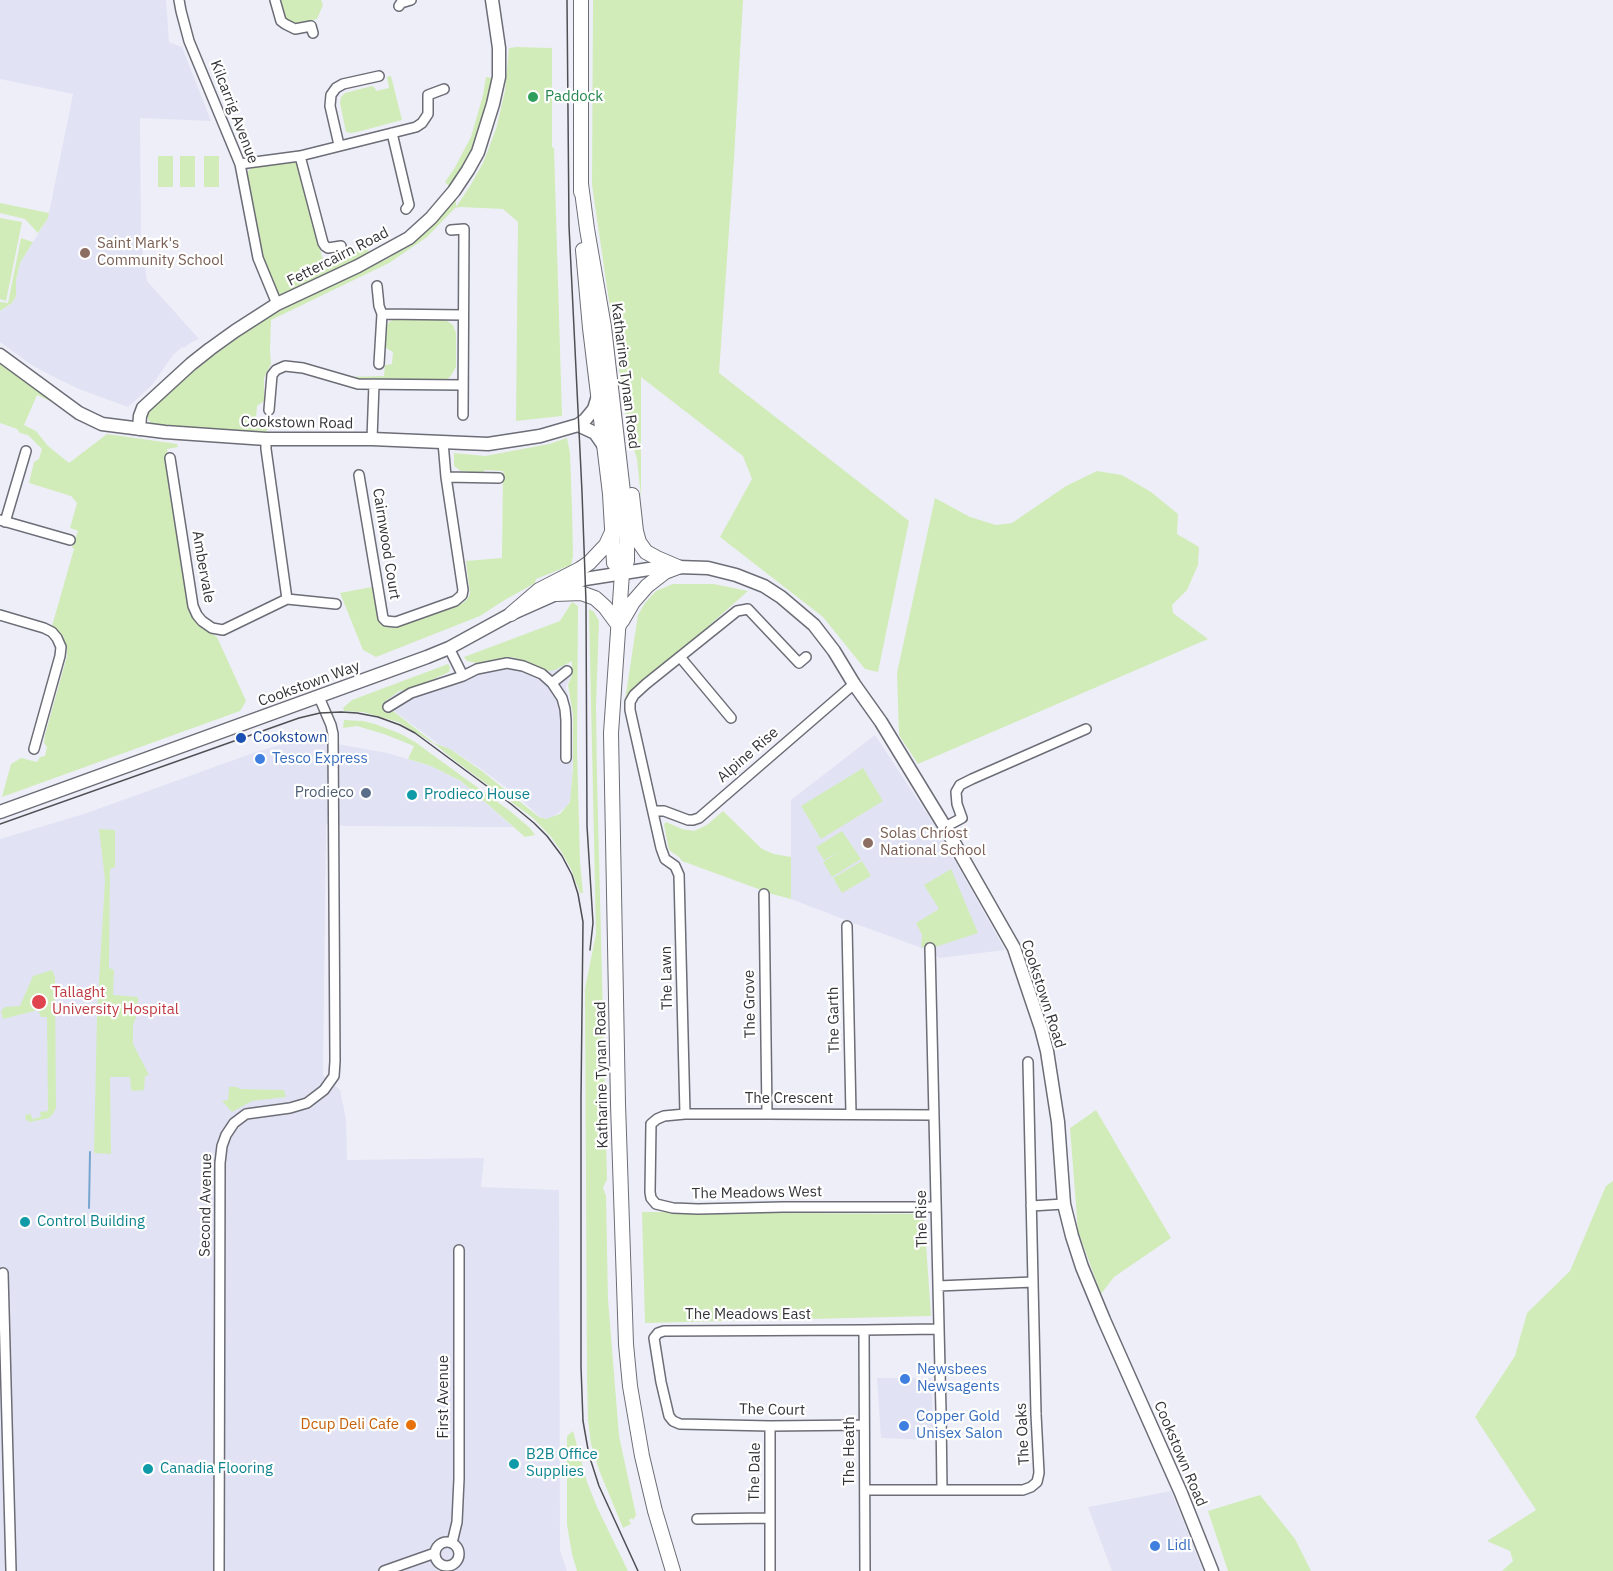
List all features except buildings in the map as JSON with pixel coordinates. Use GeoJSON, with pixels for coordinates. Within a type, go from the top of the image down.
{"type":"FeatureCollection","features":[{"type":"Feature","properties":{"kind":"main road","name":"Katharine Tynan Road"},"geometry":{"type":"LineString","coordinates":[[581,0],[581,230],[585,283],[598,396],[611,445],[627,542],[627,561],[622,573],[611,733],[618,1093],[626,1344],[642,1456],[673,1571]]}},
{"type":"Feature","properties":{"kind":"main road","name":"Katharine Tynan Road"},"geometry":{"type":"LineString","coordinates":[[581,184],[604,327],[611,445],[614,563],[622,573]]}},
{"type":"Feature","properties":{"kind":"main road"},"geometry":{"type":"LineString","coordinates":[[611,445],[629,469],[638,540],[646,552],[678,567]]}},
{"type":"Feature","properties":{"kind":"main road"},"geometry":{"type":"LineString","coordinates":[[511,614],[538,590],[589,563],[606,544],[613,530]]}},
{"type":"Feature","properties":{"kind":"main road"},"geometry":{"type":"LineString","coordinates":[[556,594],[581,593],[595,598],[619,626],[643,590],[665,572],[678,567]]}},
{"type":"Feature","properties":{"kind":"street","name":"Kilcarrig Avenue"},"geometry":{"type":"LineString","coordinates":[[179,0],[189,42],[240,164],[258,258],[277,304]]}},
{"type":"Feature","properties":{"kind":"street"},"geometry":{"type":"LineString","coordinates":[[275,0],[281,21],[295,29],[311,26],[314,33]]}},
{"type":"Feature","properties":{"kind":"street"},"geometry":{"type":"LineString","coordinates":[[399,6],[411,0]]}},
{"type":"Feature","properties":{"kind":"street","name":"Fettercairn Road"},"geometry":{"type":"LineString","coordinates":[[139,429],[143,408],[191,364],[235,331],[277,304],[358,266],[409,238],[431,218],[454,191],[478,152],[494,104],[499,77],[499,41],[492,0]]}},
{"type":"Feature","properties":{"kind":"street"},"geometry":{"type":"LineString","coordinates":[[339,145],[330,106],[331,95],[343,84],[379,76]]}},
{"type":"Feature","properties":{"kind":"street"},"geometry":{"type":"LineString","coordinates":[[240,164],[300,156],[416,127],[422,123],[429,109],[428,95],[444,89]]}},
{"type":"Feature","properties":{"kind":"street"},"geometry":{"type":"LineString","coordinates":[[392,133],[409,205],[406,209]]}},
{"type":"Feature","properties":{"kind":"street"},"geometry":{"type":"LineString","coordinates":[[300,156],[323,243],[328,248],[341,246]]}},
{"type":"Feature","properties":{"kind":"street"},"geometry":{"type":"LineString","coordinates":[[451,230],[464,229],[463,415]]}},
{"type":"Feature","properties":{"kind":"street"},"geometry":{"type":"LineString","coordinates":[[377,286],[382,314],[379,364]]}},
{"type":"Feature","properties":{"kind":"street"},"geometry":{"type":"LineString","coordinates":[[382,314],[463,315]]}},
{"type":"Feature","properties":{"kind":"street","name":"Cookstown Road"},"geometry":{"type":"LineString","coordinates":[[0,355],[79,413],[102,424],[139,429],[266,439],[372,439],[488,444],[540,436],[578,425]]}},
{"type":"Feature","properties":{"kind":"street"},"geometry":{"type":"LineString","coordinates":[[269,410],[272,375],[276,370],[285,366],[303,368],[358,384],[462,385]]}},
{"type":"Feature","properties":{"kind":"street"},"geometry":{"type":"LineString","coordinates":[[372,439],[374,384]]}},
{"type":"Feature","properties":{"kind":"street","name":"Katharine Tynan Road"},"geometry":{"type":"LineString","coordinates":[[578,425],[594,409],[598,396]]}},
{"type":"Feature","properties":{"kind":"street"},"geometry":{"type":"LineString","coordinates":[[578,425],[595,433],[611,445]]}},
{"type":"Feature","properties":{"kind":"street"},"geometry":{"type":"LineString","coordinates":[[266,439],[287,599],[336,604]]}},
{"type":"Feature","properties":{"kind":"street"},"geometry":{"type":"LineString","coordinates":[[443,442],[446,477],[499,478]]}},
{"type":"Feature","properties":{"kind":"street"},"geometry":{"type":"LineString","coordinates":[[26,451],[2,521],[70,540]]}},
{"type":"Feature","properties":{"kind":"street","name":"Ambervale"},"geometry":{"type":"LineString","coordinates":[[171,458],[193,606],[197,615],[208,626],[223,630],[287,599]]}},
{"type":"Feature","properties":{"kind":"street","name":"Cairnwood Court"},"geometry":{"type":"LineString","coordinates":[[359,475],[383,618],[396,622],[455,601],[462,595],[446,477]]}},
{"type":"Feature","properties":{"kind":"street","name":"Cookstown Road"},"geometry":{"type":"LineString","coordinates":[[622,573],[678,567],[708,568],[736,575],[764,586],[782,597],[814,625],[834,651],[881,722],[945,827],[1014,948],[1041,1028],[1053,1086],[1064,1204],[1072,1236],[1082,1267],[1212,1571]]}},
{"type":"Feature","properties":{"kind":"street","name":"Cookstown Way"},"geometry":{"type":"LineString","coordinates":[[0,812],[412,663],[449,648],[580,580],[622,573]]}},
{"type":"Feature","properties":{"kind":"street"},"geometry":{"type":"LineString","coordinates":[[653,811],[630,710],[630,702],[634,695],[737,611],[748,609],[799,663],[806,657]]}},
{"type":"Feature","properties":{"kind":"street"},"geometry":{"type":"LineString","coordinates":[[0,615],[52,632],[61,647],[34,748]]}},
{"type":"Feature","properties":{"kind":"street"},"geometry":{"type":"LineString","coordinates":[[449,648],[463,676]]}},
{"type":"Feature","properties":{"kind":"street"},"geometry":{"type":"LineString","coordinates":[[680,657],[730,718]]}},
{"type":"Feature","properties":{"kind":"street"},"geometry":{"type":"LineString","coordinates":[[388,707],[411,693],[477,669],[507,663],[524,666],[542,674],[552,683],[562,698],[566,720],[566,758]]}},
{"type":"Feature","properties":{"kind":"street"},"geometry":{"type":"LineString","coordinates":[[552,683],[567,671]]}},
{"type":"Feature","properties":{"kind":"street","name":"Alpine Rise"},"geometry":{"type":"LineString","coordinates":[[653,811],[665,812],[688,820],[699,818],[854,684]]}},
{"type":"Feature","properties":{"kind":"street","name":"Second Avenue"},"geometry":{"type":"LineString","coordinates":[[219,1571],[220,1163],[222,1146],[234,1123],[246,1114],[308,1103],[324,1090],[334,1076],[333,734],[320,697]]}},
{"type":"Feature","properties":{"kind":"street"},"geometry":{"type":"LineString","coordinates":[[945,827],[962,818],[956,792],[960,785],[1086,729]]}},
{"type":"Feature","properties":{"kind":"street","name":"The Lawn"},"geometry":{"type":"LineString","coordinates":[[653,811],[665,859],[675,867],[680,875],[685,1114]]}},
{"type":"Feature","properties":{"kind":"street","name":"The Grove"},"geometry":{"type":"LineString","coordinates":[[764,894],[767,1114]]}},
{"type":"Feature","properties":{"kind":"street","name":"The Garth"},"geometry":{"type":"LineString","coordinates":[[847,926],[851,1114]]}},
{"type":"Feature","properties":{"kind":"street","name":"The Rise"},"geometry":{"type":"LineString","coordinates":[[930,948],[942,1490]]}},
{"type":"Feature","properties":{"kind":"street","name":"The Oaks"},"geometry":{"type":"LineString","coordinates":[[865,1490],[1023,1490],[1032,1487],[1037,1482],[1040,1473],[1028,1062]]}},
{"type":"Feature","properties":{"kind":"street","name":"The Crescent"},"geometry":{"type":"LineString","coordinates":[[650,1129],[651,1124],[657,1119],[685,1114],[934,1115]]}},
{"type":"Feature","properties":{"kind":"street","name":"The Meadows West"},"geometry":{"type":"LineString","coordinates":[[650,1129],[651,1198],[656,1204],[662,1206],[698,1209],[936,1207]]}},
{"type":"Feature","properties":{"kind":"street"},"geometry":{"type":"LineString","coordinates":[[1031,1206],[1064,1204]]}},
{"type":"Feature","properties":{"kind":"street","name":"First Avenue"},"geometry":{"type":"LineString","coordinates":[[452,1543],[457,1522],[459,1479],[459,1250]]}},
{"type":"Feature","properties":{"kind":"street"},"geometry":{"type":"LineString","coordinates":[[3,1273],[8,1570]]}},
{"type":"Feature","properties":{"kind":"street"},"geometry":{"type":"LineString","coordinates":[[938,1286],[1033,1282]]}},
{"type":"Feature","properties":{"kind":"street","name":"The Meadows East"},"geometry":{"type":"LineString","coordinates":[[680,1424],[669,1416],[654,1338],[658,1333],[664,1331],[939,1329]]}},
{"type":"Feature","properties":{"kind":"street","name":"The Heath"},"geometry":{"type":"LineString","coordinates":[[864,1330],[865,1571]]}},
{"type":"Feature","properties":{"kind":"street","name":"The Court"},"geometry":{"type":"LineString","coordinates":[[680,1424],[864,1425]]}},
{"type":"Feature","properties":{"kind":"street","name":"The Dale"},"geometry":{"type":"LineString","coordinates":[[770,1426],[770,1571]]}},
{"type":"Feature","properties":{"kind":"street","name":"The Dale"},"geometry":{"type":"LineString","coordinates":[[697,1519],[769,1518]]}},
{"type":"Feature","properties":{"kind":"street"},"geometry":{"type":"LineString","coordinates":[[441,1544],[455,1545],[459,1551],[455,1568],[437,1561],[435,1553],[441,1544]]}},
{"type":"Feature","properties":{"kind":"street"},"geometry":{"type":"LineString","coordinates":[[384,1571],[435,1553]]}},
{"type":"Feature","properties":{"kind":"shaded area","name":"Saint Mark's Community School"},"geometry":{"type":"Polygon","coordinates":[[[0,0],[166,0],[169,42],[182,47],[211,121],[140,118],[141,239],[147,281],[199,339],[182,347],[173,355],[152,385],[128,407],[79,389],[50,375],[30,364],[0,342],[0,311],[12,303],[16,296],[16,280],[20,263],[48,218],[73,94],[0,79],[0,0]]]}},
{"type":"Feature","properties":{"kind":"shaded area"},"geometry":{"type":"Polygon","coordinates":[[[507,657],[517,658],[539,668],[555,670],[567,664],[571,676],[566,687],[572,716],[571,799],[567,806],[553,817],[546,819],[540,817],[515,794],[481,769],[440,745],[383,703],[400,691],[411,690],[477,663],[507,657]]]}},
{"type":"Feature","properties":{"kind":"shaded area","name":"Solas Chríost National School"},"geometry":{"type":"Polygon","coordinates":[[[875,735],[937,829],[1005,950],[939,958],[930,951],[791,899],[791,800],[875,735]]]}},
{"type":"Feature","properties":{"kind":"shaded area"},"geometry":{"type":"Polygon","coordinates":[[[294,741],[320,741],[387,753],[431,766],[461,781],[513,827],[326,824],[323,1075],[340,1090],[346,1119],[347,1160],[484,1158],[481,1187],[559,1190],[560,1551],[567,1571],[0,1571],[0,839],[84,814],[256,752],[294,741]]]}},
{"type":"Feature","properties":{"kind":"shaded area"},"geometry":{"type":"Polygon","coordinates":[[[877,1378],[931,1378],[934,1440],[881,1438],[877,1378]]]}},
{"type":"Feature","properties":{"kind":"shaded area"},"geometry":{"type":"Polygon","coordinates":[[[1171,1491],[1203,1571],[1112,1571],[1088,1507],[1171,1491]]]}},
{"type":"Feature","properties":{"kind":"green space"},"geometry":{"type":"Polygon","coordinates":[[[280,0],[321,0],[323,5],[317,19],[295,24],[284,16],[280,0]]]}},
{"type":"Feature","properties":{"kind":"green space"},"geometry":{"type":"Polygon","coordinates":[[[593,0],[743,0],[719,373],[909,521],[878,672],[865,669],[823,617],[720,537],[752,479],[743,456],[641,377],[641,498],[637,459],[628,431],[592,185],[593,0]]]}},
{"type":"Feature","properties":{"kind":"green space"},"geometry":{"type":"Polygon","coordinates":[[[509,48],[552,48],[552,147],[554,148],[562,416],[516,421],[518,222],[503,209],[460,207],[455,208],[427,237],[389,263],[271,320],[271,364],[264,378],[264,401],[257,406],[256,418],[267,419],[267,433],[164,427],[151,423],[148,415],[152,408],[235,337],[268,316],[390,257],[433,225],[456,198],[456,207],[483,163],[496,129],[505,91],[509,48]]]}},
{"type":"Feature","properties":{"kind":"green space"},"geometry":{"type":"Polygon","coordinates":[[[391,76],[402,120],[357,132],[346,132],[340,103],[341,97],[345,93],[372,86],[376,91],[389,88],[387,77],[391,76]]]}},
{"type":"Feature","properties":{"kind":"green space"},"geometry":{"type":"Polygon","coordinates":[[[486,77],[492,78],[490,95],[474,145],[461,172],[450,187],[445,182],[471,137],[486,77]]]}},
{"type":"Feature","properties":{"kind":"green space"},"geometry":{"type":"Polygon","coordinates":[[[158,156],[173,156],[173,187],[158,187],[158,156]]]}},
{"type":"Feature","properties":{"kind":"green space"},"geometry":{"type":"Polygon","coordinates":[[[180,156],[195,156],[195,187],[180,187],[180,156]]]}},
{"type":"Feature","properties":{"kind":"green space"},"geometry":{"type":"Polygon","coordinates":[[[204,156],[219,156],[219,187],[204,187],[204,156]]]}},
{"type":"Feature","properties":{"kind":"green space"},"geometry":{"type":"Polygon","coordinates":[[[293,161],[299,163],[324,260],[331,263],[367,247],[370,254],[280,295],[271,282],[263,263],[246,177],[249,170],[255,166],[293,161]]]}},
{"type":"Feature","properties":{"kind":"green space"},"geometry":{"type":"Polygon","coordinates":[[[0,203],[49,213],[48,218],[38,233],[25,219],[0,213],[0,203]]]}},
{"type":"Feature","properties":{"kind":"green space"},"geometry":{"type":"Polygon","coordinates":[[[0,218],[22,222],[6,301],[0,299],[0,218]]]}},
{"type":"Feature","properties":{"kind":"green space"},"geometry":{"type":"Polygon","coordinates":[[[21,238],[33,242],[20,263],[16,280],[16,296],[12,303],[0,311],[0,302],[8,303],[21,238]]]}},
{"type":"Feature","properties":{"kind":"green space"},"geometry":{"type":"Polygon","coordinates":[[[397,318],[444,320],[453,325],[456,333],[456,367],[450,377],[444,381],[366,380],[347,379],[327,372],[327,370],[347,377],[384,376],[385,365],[392,364],[393,352],[386,348],[386,328],[389,322],[397,318]]]}},
{"type":"Feature","properties":{"kind":"green space"},"geometry":{"type":"Polygon","coordinates":[[[0,364],[51,400],[37,395],[24,425],[36,431],[48,446],[69,463],[107,434],[177,444],[178,447],[167,449],[190,611],[197,624],[217,637],[246,701],[240,711],[2,797],[11,764],[21,758],[37,762],[40,757],[45,756],[47,747],[44,743],[45,735],[67,656],[63,636],[52,626],[78,531],[70,528],[77,503],[71,496],[29,483],[34,462],[39,459],[42,449],[28,435],[0,423],[0,364]]]}},
{"type":"Feature","properties":{"kind":"green space"},"geometry":{"type":"Polygon","coordinates":[[[567,438],[570,453],[572,510],[573,556],[571,565],[536,579],[535,583],[480,616],[376,657],[363,650],[340,593],[372,587],[378,621],[392,628],[463,603],[470,593],[466,561],[502,558],[503,471],[485,470],[482,473],[461,471],[454,466],[454,453],[485,456],[549,444],[567,438]]]}},
{"type":"Feature","properties":{"kind":"green space"},"geometry":{"type":"Polygon","coordinates":[[[1097,471],[1122,475],[1151,492],[1178,514],[1177,534],[1199,547],[1198,565],[1187,590],[1172,605],[1173,613],[1208,639],[918,764],[899,735],[897,673],[935,498],[970,517],[996,525],[1012,523],[1066,486],[1097,471]]]}},
{"type":"Feature","properties":{"kind":"green space"},"geometry":{"type":"Polygon","coordinates":[[[673,584],[714,584],[748,591],[625,700],[638,615],[656,591],[673,584]]]}},
{"type":"Feature","properties":{"kind":"green space"},"geometry":{"type":"Polygon","coordinates":[[[572,602],[578,606],[577,748],[583,893],[580,893],[561,851],[533,818],[436,745],[398,722],[363,712],[344,711],[343,708],[352,700],[448,664],[449,672],[412,689],[399,691],[383,703],[434,743],[450,749],[482,771],[539,817],[546,819],[560,814],[570,802],[573,768],[573,715],[568,685],[572,675],[572,661],[548,671],[516,658],[507,657],[477,663],[467,661],[464,657],[560,621],[572,602]]]}},
{"type":"Feature","properties":{"kind":"green space"},"geometry":{"type":"Polygon","coordinates":[[[589,609],[594,612],[599,621],[596,705],[607,1179],[603,1188],[606,1196],[608,1299],[619,1436],[636,1515],[633,1520],[632,1518],[629,1520],[631,1524],[623,1528],[599,1470],[591,1444],[588,1420],[585,989],[596,934],[589,609]]]}},
{"type":"Feature","properties":{"kind":"green space"},"geometry":{"type":"Polygon","coordinates":[[[344,720],[375,724],[415,742],[510,811],[535,835],[525,837],[461,781],[431,766],[408,759],[414,746],[357,726],[343,728],[344,720]]]}},
{"type":"Feature","properties":{"kind":"green space"},"geometry":{"type":"Polygon","coordinates":[[[863,768],[883,801],[821,839],[801,806],[863,768]]]}},
{"type":"Feature","properties":{"kind":"green space"},"geometry":{"type":"Polygon","coordinates":[[[723,811],[762,849],[791,857],[791,899],[682,861],[669,850],[664,824],[666,822],[694,831],[707,825],[723,811]]]}},
{"type":"Feature","properties":{"kind":"green space"},"geometry":{"type":"Polygon","coordinates":[[[99,829],[115,830],[115,867],[110,869],[109,968],[114,970],[113,995],[138,997],[138,1012],[133,1025],[133,1044],[149,1075],[145,1076],[144,1090],[134,1091],[131,1090],[130,1077],[110,1077],[111,1154],[94,1153],[97,1015],[105,880],[99,829]]]}},
{"type":"Feature","properties":{"kind":"green space"},"geometry":{"type":"Polygon","coordinates":[[[842,831],[861,859],[832,877],[823,862],[840,851],[824,860],[816,847],[842,831]]]}},
{"type":"Feature","properties":{"kind":"green space"},"geometry":{"type":"Polygon","coordinates":[[[862,861],[871,876],[842,893],[833,878],[862,861]]]}},
{"type":"Feature","properties":{"kind":"green space"},"geometry":{"type":"Polygon","coordinates":[[[951,869],[978,933],[932,948],[921,947],[922,935],[916,923],[939,909],[924,885],[951,869]]]}},
{"type":"Feature","properties":{"kind":"green space"},"geometry":{"type":"Polygon","coordinates":[[[52,970],[55,977],[56,1108],[49,1118],[30,1122],[26,1120],[25,1115],[31,1114],[32,1119],[41,1117],[40,1112],[48,1111],[47,1017],[41,1017],[38,1010],[3,1019],[1,1011],[5,1007],[20,1006],[33,976],[52,970]]]}},
{"type":"Feature","properties":{"kind":"green space"},"geometry":{"type":"Polygon","coordinates":[[[229,1087],[284,1090],[286,1097],[252,1101],[232,1112],[222,1101],[228,1100],[229,1087]]]}},
{"type":"Feature","properties":{"kind":"green space"},"geometry":{"type":"Polygon","coordinates":[[[1096,1110],[1171,1238],[1114,1277],[1101,1294],[1078,1231],[1070,1128],[1096,1110]]]}},
{"type":"Feature","properties":{"kind":"green space"},"geometry":{"type":"Polygon","coordinates":[[[1613,1181],[1613,1571],[1502,1571],[1513,1561],[1510,1551],[1487,1541],[1536,1510],[1475,1417],[1515,1356],[1527,1313],[1570,1271],[1606,1186],[1613,1181]]]}},
{"type":"Feature","properties":{"kind":"green space"},"geometry":{"type":"Polygon","coordinates":[[[642,1212],[924,1214],[931,1316],[645,1323],[642,1212]]]}},
{"type":"Feature","properties":{"kind":"green space"},"geometry":{"type":"Polygon","coordinates":[[[573,1431],[587,1482],[628,1571],[577,1571],[567,1525],[567,1436],[573,1431]]]}},
{"type":"Feature","properties":{"kind":"green space"},"geometry":{"type":"Polygon","coordinates":[[[1260,1495],[1295,1539],[1311,1571],[1228,1571],[1208,1511],[1260,1495]]]}},
{"type":"Feature","properties":{"kind":"waterway"},"geometry":{"type":"LineString","coordinates":[[89,1208],[90,1152]]}},
{"type":"Feature","properties":{"kind":"tram line"},"geometry":{"type":"LineString","coordinates":[[567,0],[569,226],[586,602],[587,826],[593,923],[590,950]]}},
{"type":"Feature","properties":{"kind":"tram line"},"geometry":{"type":"LineString","coordinates":[[0,824],[299,718],[320,713],[341,712],[378,717],[415,733],[511,804],[547,836],[562,856],[572,875],[583,922],[581,1098],[583,1421],[589,1455],[599,1486],[638,1571]]}},
{"type":"Feature","properties":{"kind":"place","name":"Paddock"},"geometry":{"type":"Point","coordinates":[533,97]}},
{"type":"Feature","properties":{"kind":"place","name":"Saint Mark's Community School"},"geometry":{"type":"Point","coordinates":[85,253]}},
{"type":"Feature","properties":{"kind":"place","name":"Cookstown"},"geometry":{"type":"Point","coordinates":[241,738]}},
{"type":"Feature","properties":{"kind":"place","name":"Tesco Express"},"geometry":{"type":"Point","coordinates":[260,759]}},
{"type":"Feature","properties":{"kind":"place","name":"Prodieco"},"geometry":{"type":"Point","coordinates":[366,793]}},
{"type":"Feature","properties":{"kind":"place","name":"Prodieco House"},"geometry":{"type":"Point","coordinates":[412,795]}},
{"type":"Feature","properties":{"kind":"place","name":"Solas Chríost National School"},"geometry":{"type":"Point","coordinates":[868,843]}},
{"type":"Feature","properties":{"kind":"place","name":"Tallaght University Hospital"},"geometry":{"type":"Point","coordinates":[39,1002]}},
{"type":"Feature","properties":{"kind":"place","name":"Control Building"},"geometry":{"type":"Point","coordinates":[25,1222]}},
{"type":"Feature","properties":{"kind":"place","name":"Newsbees Newsagents"},"geometry":{"type":"Point","coordinates":[905,1379]}},
{"type":"Feature","properties":{"kind":"place","name":"Dcup Deli Cafe"},"geometry":{"type":"Point","coordinates":[411,1425]}},
{"type":"Feature","properties":{"kind":"place","name":"Copper Gold Unisex Salon"},"geometry":{"type":"Point","coordinates":[904,1426]}},
{"type":"Feature","properties":{"kind":"place","name":"B2B Office Supplies"},"geometry":{"type":"Point","coordinates":[514,1464]}},
{"type":"Feature","properties":{"kind":"place","name":"Canadia Flooring"},"geometry":{"type":"Point","coordinates":[148,1469]}},
{"type":"Feature","properties":{"kind":"place","name":"Lidl"},"geometry":{"type":"Point","coordinates":[1155,1546]}}]}
